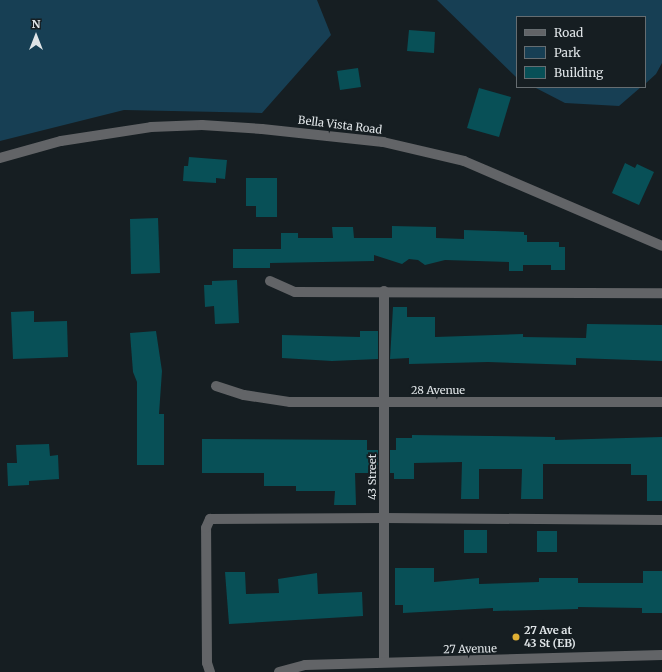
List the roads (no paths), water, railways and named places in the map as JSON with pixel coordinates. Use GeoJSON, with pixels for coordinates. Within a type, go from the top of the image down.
{"type":"FeatureCollection","features":[{"type":"Feature","properties":{"kind":"street","name":"Bella Vista Road"},"geometry":{"type":"LineString","coordinates":[[0,158],[61,141],[150,127],[202,125],[262,128],[383,142],[464,161],[662,246]]}},
{"type":"Feature","properties":{"kind":"street"},"geometry":{"type":"LineString","coordinates":[[270,281],[296,292],[384,291],[662,293]]}},
{"type":"Feature","properties":{"kind":"street","name":"43 Street"},"geometry":{"type":"LineString","coordinates":[[384,291],[384,662]]}},
{"type":"Feature","properties":{"kind":"street","name":"28 Avenue"},"geometry":{"type":"LineString","coordinates":[[216,386],[244,395],[290,402],[662,402]]}},
{"type":"Feature","properties":{"kind":"street"},"geometry":{"type":"LineString","coordinates":[[210,672],[207,663],[206,528],[210,519],[384,518],[662,520]]}},
{"type":"Feature","properties":{"kind":"street","name":"27 Avenue"},"geometry":{"type":"LineString","coordinates":[[280,672],[305,665],[662,655]]}},
{"type":"Feature","properties":{"kind":"place","name":"27 Ave at 43 St (EB)"},"geometry":{"type":"Point","coordinates":[516,637]}}]}
